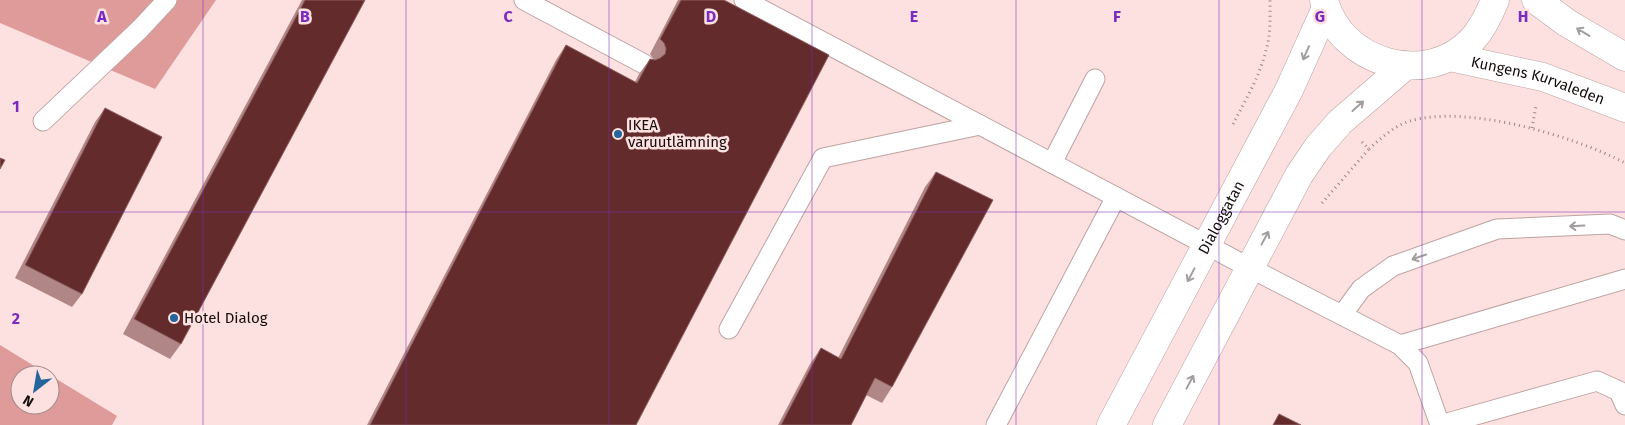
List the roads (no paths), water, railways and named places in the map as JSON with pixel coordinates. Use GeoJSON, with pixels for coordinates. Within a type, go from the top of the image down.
{"type":"FeatureCollection","features":[{"type":"Feature","properties":{"kind":"street"},"geometry":{"type":"LineString","coordinates":[[1325,4],[1339,31],[1357,49],[1380,61],[1405,66],[1428,64],[1450,56],[1472,41],[1488,20],[1495,0]]}},
{"type":"Feature","properties":{"kind":"street"},"geometry":{"type":"LineString","coordinates":[[1536,0],[1567,23],[1625,57]]}},
{"type":"Feature","properties":{"kind":"street","name":"Dialoggatan"},"geometry":{"type":"LineString","coordinates":[[1111,425],[1289,90],[1325,4]]}},
{"type":"Feature","properties":{"kind":"street","name":"Kungens Kurvaleden"},"geometry":{"type":"LineString","coordinates":[[1450,56],[1543,77],[1625,108]]}},
{"type":"Feature","properties":{"kind":"street"},"geometry":{"type":"LineString","coordinates":[[1167,425],[1299,175],[1318,147],[1340,122],[1405,66]]}},
{"type":"Feature","properties":{"kind":"lane"},"geometry":{"type":"LineString","coordinates":[[43,120],[140,29],[167,0]]}},
{"type":"Feature","properties":{"kind":"lane"},"geometry":{"type":"LineString","coordinates":[[524,0],[644,64]]}},
{"type":"Feature","properties":{"kind":"lane"},"geometry":{"type":"LineString","coordinates":[[744,0],[1206,245],[1400,345],[1418,363],[1440,425],[1597,381],[1619,391],[1625,405]]}},
{"type":"Feature","properties":{"kind":"lane"},"geometry":{"type":"LineString","coordinates":[[1052,163],[1095,79]]}},
{"type":"Feature","properties":{"kind":"lane"},"geometry":{"type":"LineString","coordinates":[[730,329],[823,158],[980,125]]}},
{"type":"Feature","properties":{"kind":"lane"},"geometry":{"type":"LineString","coordinates":[[996,425],[1116,197]]}},
{"type":"Feature","properties":{"kind":"lane"},"geometry":{"type":"LineString","coordinates":[[1342,315],[1361,289],[1393,266],[1496,229],[1610,224],[1625,230]]}},
{"type":"Feature","properties":{"kind":"lane"},"geometry":{"type":"LineString","coordinates":[[1400,345],[1625,279]]}},
{"type":"Feature","properties":{"kind":"place","name":"IKEA varuutlämning"},"geometry":{"type":"Point","coordinates":[618,134]}},
{"type":"Feature","properties":{"kind":"place","name":"Hotel Dialog"},"geometry":{"type":"Point","coordinates":[174,318]}}]}
